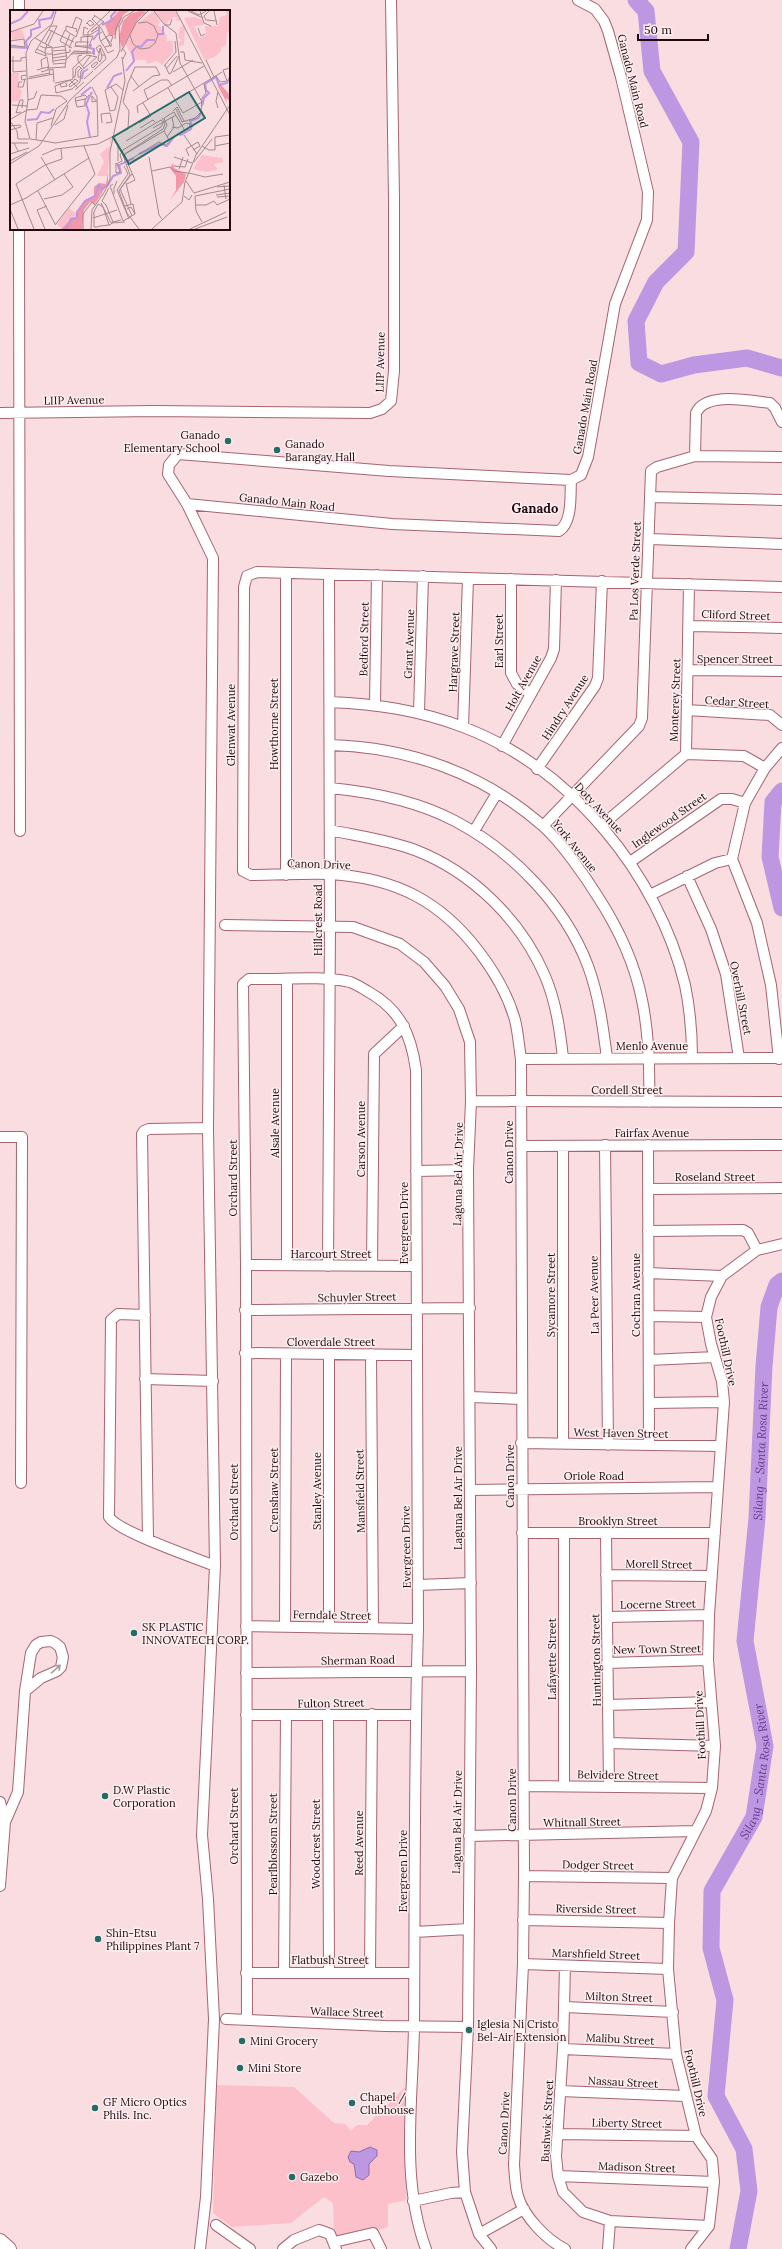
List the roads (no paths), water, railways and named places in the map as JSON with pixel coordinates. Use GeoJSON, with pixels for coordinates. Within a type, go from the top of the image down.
{"type":"FeatureCollection","features":[{"type":"Feature","properties":{"kind":"main road"},"geometry":{"type":"LineString","coordinates":[[0,2241],[9,2249]]}},
{"type":"Feature","properties":{"kind":"street","name":"LIIP Avenue"},"geometry":{"type":"LineString","coordinates":[[0,413],[154,411],[370,413],[382,410],[391,402],[394,371],[392,0]]}},
{"type":"Feature","properties":{"kind":"street","name":"Ganado Main Road"},"geometry":{"type":"LineString","coordinates":[[187,504],[392,524],[559,531],[564,528],[568,520],[571,480],[581,475],[588,458],[616,304],[647,220],[648,192],[621,77],[608,31],[602,18],[595,9],[578,0]]}},
{"type":"Feature","properties":{"kind":"street"},"geometry":{"type":"LineString","coordinates":[[19,230],[20,831]]}},
{"type":"Feature","properties":{"kind":"street"},"geometry":{"type":"LineString","coordinates":[[782,422],[775,408],[770,403],[710,400],[699,408],[696,413],[695,456],[782,457]]}},
{"type":"Feature","properties":{"kind":"street"},"geometry":{"type":"LineString","coordinates":[[200,2249],[206,2197],[214,2019],[208,1899],[202,1835],[215,1566],[208,1128],[213,558],[187,504],[168,474],[169,465],[178,454],[389,471],[571,480]]}},
{"type":"Feature","properties":{"kind":"street","name":"Pa Los Verde Street"},"geometry":{"type":"LineString","coordinates":[[543,826],[572,794],[639,726],[642,718],[646,583],[650,539],[652,469],[695,456]]}},
{"type":"Feature","properties":{"kind":"street"},"geometry":{"type":"LineString","coordinates":[[650,497],[782,500]]}},
{"type":"Feature","properties":{"kind":"street"},"geometry":{"type":"LineString","coordinates":[[650,539],[782,544]]}},
{"type":"Feature","properties":{"kind":"street","name":"Glenwat Avenue"},"geometry":{"type":"LineString","coordinates":[[246,873],[242,868],[244,587],[247,576],[257,572],[286,573]]}},
{"type":"Feature","properties":{"kind":"street"},"geometry":{"type":"LineString","coordinates":[[286,573],[782,586]]}},
{"type":"Feature","properties":{"kind":"street","name":"Howthorne Street"},"geometry":{"type":"LineString","coordinates":[[286,573],[286,875]]}},
{"type":"Feature","properties":{"kind":"street","name":"Hillcrest Road"},"geometry":{"type":"LineString","coordinates":[[328,1266],[330,979],[329,574]]}},
{"type":"Feature","properties":{"kind":"street","name":"Bedford Street"},"geometry":{"type":"LineString","coordinates":[[375,704],[377,575]]}},
{"type":"Feature","properties":{"kind":"street","name":"Grant Avenue"},"geometry":{"type":"LineString","coordinates":[[419,712],[423,576]]}},
{"type":"Feature","properties":{"kind":"street","name":"Hargrave Street"},"geometry":{"type":"LineString","coordinates":[[463,727],[468,578]]}},
{"type":"Feature","properties":{"kind":"street","name":"Earl Street"},"geometry":{"type":"LineString","coordinates":[[511,579],[511,673],[517,684],[530,694]]}},
{"type":"Feature","properties":{"kind":"street","name":"Holt Avenue"},"geometry":{"type":"LineString","coordinates":[[502,746],[551,658],[554,649],[556,580]]}},
{"type":"Feature","properties":{"kind":"street","name":"Hindry Avenue"},"geometry":{"type":"LineString","coordinates":[[537,769],[595,686],[598,678],[602,581]]}},
{"type":"Feature","properties":{"kind":"street","name":"Monterey Street"},"geometry":{"type":"LineString","coordinates":[[601,826],[686,754],[690,626],[689,584]]}},
{"type":"Feature","properties":{"kind":"street","name":"Cliford Street"},"geometry":{"type":"LineString","coordinates":[[690,626],[782,628]]}},
{"type":"Feature","properties":{"kind":"street","name":"Spencer Street"},"geometry":{"type":"LineString","coordinates":[[688,670],[782,671]]}},
{"type":"Feature","properties":{"kind":"street","name":"Doty Avenue"},"geometry":{"type":"LineString","coordinates":[[330,702],[375,704],[419,712],[463,727],[502,746],[572,794],[601,826],[630,862],[650,895],[674,951],[685,986],[692,1027],[692,1058]]}},
{"type":"Feature","properties":{"kind":"street","name":"Cedar Street"},"geometry":{"type":"LineString","coordinates":[[687,710],[770,715],[782,725]]}},
{"type":"Feature","properties":{"kind":"street","name":"York Avenue"},"geometry":{"type":"LineString","coordinates":[[330,745],[357,746],[416,757],[448,768],[497,793],[543,826],[587,879],[607,910],[625,947],[642,999],[650,1058],[649,1102]]}},
{"type":"Feature","properties":{"kind":"street"},"geometry":{"type":"LineString","coordinates":[[780,1058],[772,985],[757,923],[732,859],[745,803],[765,768],[782,748]]}},
{"type":"Feature","properties":{"kind":"street"},"geometry":{"type":"LineString","coordinates":[[686,754],[744,756],[765,768]]}},
{"type":"Feature","properties":{"kind":"street"},"geometry":{"type":"LineString","coordinates":[[330,788],[355,790],[414,805],[454,820],[474,831],[517,865],[542,892],[568,926],[588,966],[600,1010],[607,1058]]}},
{"type":"Feature","properties":{"kind":"street"},"geometry":{"type":"LineString","coordinates":[[474,831],[497,793]]}},
{"type":"Feature","properties":{"kind":"street","name":"Inglewood Street"},"geometry":{"type":"LineString","coordinates":[[630,862],[721,799],[732,799],[745,803]]}},
{"type":"Feature","properties":{"kind":"street"},"geometry":{"type":"LineString","coordinates":[[330,830],[374,839],[415,850],[440,862],[461,875],[498,905],[524,939],[545,976],[558,1019],[563,1058]]}},
{"type":"Feature","properties":{"kind":"street"},"geometry":{"type":"LineString","coordinates":[[650,895],[715,863],[732,859]]}},
{"type":"Feature","properties":{"kind":"street","name":"Canon Drive"},"geometry":{"type":"LineString","coordinates":[[246,873],[286,875],[330,874],[387,884],[414,895],[439,909],[466,934],[496,976],[514,1020],[521,1059],[521,1399],[524,1786],[523,1964],[514,2165],[518,2196],[524,2209],[543,2233],[565,2249]]}},
{"type":"Feature","properties":{"kind":"street","name":"Overhill Street"},"geometry":{"type":"LineString","coordinates":[[687,876],[712,929],[726,974],[739,1058]]}},
{"type":"Feature","properties":{"kind":"street","name":"Laguna Bel Air Drive"},"geometry":{"type":"LineString","coordinates":[[225,925],[330,925],[353,927],[400,944],[424,962],[445,986],[459,1008],[470,1042],[471,1101],[468,1170],[471,1397],[471,1671],[468,2027],[462,2152],[465,2192],[479,2234],[491,2249]]}},
{"type":"Feature","properties":{"kind":"street","name":"Evergreen Drive"},"geometry":{"type":"LineString","coordinates":[[243,984],[249,979],[330,979],[352,983],[375,995],[390,1007],[404,1026],[412,1045],[416,1070],[418,1629],[415,1932],[413,1973],[414,2026],[410,2149],[413,2201],[419,2231],[426,2249]]}},
{"type":"Feature","properties":{"kind":"street","name":"Alsale Avenue"},"geometry":{"type":"LineString","coordinates":[[287,980],[287,1266]]}},
{"type":"Feature","properties":{"kind":"street","name":"Orchard Street"},"geometry":{"type":"LineString","coordinates":[[243,984],[246,1265],[246,2020]]}},
{"type":"Feature","properties":{"kind":"street","name":"Carson Avenue"},"geometry":{"type":"LineString","coordinates":[[372,1266],[374,1054],[404,1026]]}},
{"type":"Feature","properties":{"kind":"street","name":"Menlo Avenue"},"geometry":{"type":"LineString","coordinates":[[521,1059],[780,1058]]}},
{"type":"Feature","properties":{"kind":"street","name":"Cordell Street"},"geometry":{"type":"LineString","coordinates":[[471,1101],[782,1102]]}},
{"type":"Feature","properties":{"kind":"street"},"geometry":{"type":"LineString","coordinates":[[148,1539],[145,1315],[142,1240],[142,1134],[144,1131],[149,1129],[208,1128]]}},
{"type":"Feature","properties":{"kind":"street"},"geometry":{"type":"LineString","coordinates":[[0,1137],[22,1137],[21,1483]]}},
{"type":"Feature","properties":{"kind":"street","name":"La Peer Avenue"},"geometry":{"type":"LineString","coordinates":[[605,1145],[608,1445]]}},
{"type":"Feature","properties":{"kind":"street","name":"Cochran Avenue"},"geometry":{"type":"LineString","coordinates":[[648,1145],[649,1445]]}},
{"type":"Feature","properties":{"kind":"street","name":"Fairfax Avenue"},"geometry":{"type":"LineString","coordinates":[[521,1146],[782,1145]]}},
{"type":"Feature","properties":{"kind":"street","name":"Sycamore Street"},"geometry":{"type":"LineString","coordinates":[[562,1146],[563,1444]]}},
{"type":"Feature","properties":{"kind":"street"},"geometry":{"type":"LineString","coordinates":[[416,1171],[468,1170]]}},
{"type":"Feature","properties":{"kind":"street","name":"Roseland Street"},"geometry":{"type":"LineString","coordinates":[[648,1189],[782,1188]]}},
{"type":"Feature","properties":{"kind":"street"},"geometry":{"type":"LineString","coordinates":[[648,1231],[743,1230],[748,1233],[757,1250]]}},
{"type":"Feature","properties":{"kind":"street","name":"Foothill Drive"},"geometry":{"type":"LineString","coordinates":[[709,2226],[714,2182],[712,2159],[696,2136],[685,2096],[676,2054],[668,1969],[672,1878],[706,1811],[712,1788],[715,1746],[708,1660],[709,1615],[724,1402],[722,1381],[706,1317],[711,1297],[722,1276],[757,1250],[782,1244]]}},
{"type":"Feature","properties":{"kind":"street","name":"Harcourt Street"},"geometry":{"type":"LineString","coordinates":[[246,1265],[416,1266]]}},
{"type":"Feature","properties":{"kind":"street"},"geometry":{"type":"LineString","coordinates":[[648,1273],[722,1276]]}},
{"type":"Feature","properties":{"kind":"street","name":"Schuyler Street"},"geometry":{"type":"LineString","coordinates":[[245,1310],[470,1308]]}},
{"type":"Feature","properties":{"kind":"street"},"geometry":{"type":"LineString","coordinates":[[145,1315],[118,1314],[111,1320],[109,1517],[114,1523],[148,1539],[215,1566]]}},
{"type":"Feature","properties":{"kind":"street"},"geometry":{"type":"LineString","coordinates":[[649,1316],[706,1317]]}},
{"type":"Feature","properties":{"kind":"street","name":"Cloverdale Street"},"geometry":{"type":"LineString","coordinates":[[245,1353],[416,1355]]}},
{"type":"Feature","properties":{"kind":"street","name":"Crenshaw Street"},"geometry":{"type":"LineString","coordinates":[[285,1626],[286,1354]]}},
{"type":"Feature","properties":{"kind":"street","name":"Stanley Avenue"},"geometry":{"type":"LineString","coordinates":[[329,1354],[329,1627]]}},
{"type":"Feature","properties":{"kind":"street","name":"Mansfield Street"},"geometry":{"type":"LineString","coordinates":[[371,1354],[373,1628]]}},
{"type":"Feature","properties":{"kind":"street"},"geometry":{"type":"LineString","coordinates":[[649,1360],[715,1357]]}},
{"type":"Feature","properties":{"kind":"street"},"geometry":{"type":"LineString","coordinates":[[145,1379],[213,1381]]}},
{"type":"Feature","properties":{"kind":"street"},"geometry":{"type":"LineString","coordinates":[[471,1397],[521,1399]]}},
{"type":"Feature","properties":{"kind":"street"},"geometry":{"type":"LineString","coordinates":[[649,1403],[724,1402]]}},
{"type":"Feature","properties":{"kind":"street","name":"West Haven Street"},"geometry":{"type":"LineString","coordinates":[[522,1443],[720,1446]]}},
{"type":"Feature","properties":{"kind":"street","name":"Oriole Road"},"geometry":{"type":"LineString","coordinates":[[470,1490],[717,1487]]}},
{"type":"Feature","properties":{"kind":"street","name":"Brooklyn Street"},"geometry":{"type":"LineString","coordinates":[[522,1533],[715,1533]]}},
{"type":"Feature","properties":{"kind":"street","name":"Lafayette Street"},"geometry":{"type":"LineString","coordinates":[[564,1533],[564,1786]]}},
{"type":"Feature","properties":{"kind":"street","name":"Huntington Street"},"geometry":{"type":"LineString","coordinates":[[606,1534],[609,1787]]}},
{"type":"Feature","properties":{"kind":"street","name":"Morell Street"},"geometry":{"type":"LineString","coordinates":[[606,1575],[712,1576]]}},
{"type":"Feature","properties":{"kind":"street"},"geometry":{"type":"LineString","coordinates":[[418,1585],[471,1583]]}},
{"type":"Feature","properties":{"kind":"street","name":"Locerne Street"},"geometry":{"type":"LineString","coordinates":[[607,1617],[709,1615]]}},
{"type":"Feature","properties":{"kind":"street","name":"Ferndale Street"},"geometry":{"type":"LineString","coordinates":[[246,1626],[418,1629]]}},
{"type":"Feature","properties":{"kind":"street"},"geometry":{"type":"LineString","coordinates":[[5,1822],[18,1792],[25,1691],[30,1658],[33,1648],[46,1641],[56,1643],[60,1647],[63,1657],[60,1667],[57,1671],[41,1678],[25,1691]]}},
{"type":"Feature","properties":{"kind":"street","name":"New Town Street"},"geometry":{"type":"LineString","coordinates":[[607,1663],[708,1660]]}},
{"type":"Feature","properties":{"kind":"street","name":"Sherman Road"},"geometry":{"type":"LineString","coordinates":[[246,1673],[471,1671]]}},
{"type":"Feature","properties":{"kind":"street"},"geometry":{"type":"LineString","coordinates":[[608,1705],[712,1702]]}},
{"type":"Feature","properties":{"kind":"street","name":"Woodcrest Street"},"geometry":{"type":"LineString","coordinates":[[328,1714],[329,1973]]}},
{"type":"Feature","properties":{"kind":"street","name":"Reed Avenue"},"geometry":{"type":"LineString","coordinates":[[370,1972],[372,1714]]}},
{"type":"Feature","properties":{"kind":"street","name":"Fulton Street"},"geometry":{"type":"LineString","coordinates":[[246,1715],[416,1715]]}},
{"type":"Feature","properties":{"kind":"street","name":"Pearlblossom Street"},"geometry":{"type":"LineString","coordinates":[[284,1972],[286,1715]]}},
{"type":"Feature","properties":{"kind":"street"},"geometry":{"type":"LineString","coordinates":[[609,1743],[715,1746]]}},
{"type":"Feature","properties":{"kind":"street","name":"Belvidere Street"},"geometry":{"type":"LineString","coordinates":[[524,1786],[712,1788]]}},
{"type":"Feature","properties":{"kind":"street"},"geometry":{"type":"LineString","coordinates":[[0,1802],[5,1822],[0,1886]]}},
{"type":"Feature","properties":{"kind":"street","name":"Whitnall Street"},"geometry":{"type":"LineString","coordinates":[[469,1836],[695,1831]]}},
{"type":"Feature","properties":{"kind":"street","name":"Dodger Street"},"geometry":{"type":"LineString","coordinates":[[524,1876],[672,1878]]}},
{"type":"Feature","properties":{"kind":"street","name":"Riverside Street"},"geometry":{"type":"LineString","coordinates":[[523,1920],[669,1923]]}},
{"type":"Feature","properties":{"kind":"street"},"geometry":{"type":"LineString","coordinates":[[415,1932],[468,1929]]}},
{"type":"Feature","properties":{"kind":"street","name":"Marshfield Street"},"geometry":{"type":"LineString","coordinates":[[523,1964],[668,1969]]}},
{"type":"Feature","properties":{"kind":"street","name":"Bushwick Street"},"geometry":{"type":"LineString","coordinates":[[564,1966],[563,2049],[556,2156],[558,2176],[563,2192],[574,2205],[583,2212],[610,2221],[709,2226]]}},
{"type":"Feature","properties":{"kind":"street","name":"Flatbush Street"},"geometry":{"type":"LineString","coordinates":[[246,1973],[413,1973]]}},
{"type":"Feature","properties":{"kind":"street","name":"Milton Street"},"geometry":{"type":"LineString","coordinates":[[564,2007],[673,2012]]}},
{"type":"Feature","properties":{"kind":"street","name":"Wallace Street"},"geometry":{"type":"LineString","coordinates":[[226,2019],[468,2027]]}},
{"type":"Feature","properties":{"kind":"street","name":"Malibu Street"},"geometry":{"type":"LineString","coordinates":[[563,2049],[676,2054]]}},
{"type":"Feature","properties":{"kind":"street","name":"Nassau Street"},"geometry":{"type":"LineString","coordinates":[[560,2091],[685,2096]]}},
{"type":"Feature","properties":{"kind":"street","name":"Liberty Street"},"geometry":{"type":"LineString","coordinates":[[558,2134],[696,2136]]}},
{"type":"Feature","properties":{"kind":"street","name":"Madison Street"},"geometry":{"type":"LineString","coordinates":[[558,2176],[714,2182]]}},
{"type":"Feature","properties":{"kind":"street"},"geometry":{"type":"LineString","coordinates":[[413,2201],[451,2192],[465,2192]]}},
{"type":"Feature","properties":{"kind":"street"},"geometry":{"type":"LineString","coordinates":[[479,2234],[524,2209]]}},
{"type":"Feature","properties":{"kind":"street"},"geometry":{"type":"LineString","coordinates":[[608,2249],[610,2221]]}},
{"type":"Feature","properties":{"kind":"street"},"geometry":{"type":"LineString","coordinates":[[216,2225],[250,2249]]}},
{"type":"Feature","properties":{"kind":"street"},"geometry":{"type":"LineString","coordinates":[[691,2249],[709,2226]]}},
{"type":"Feature","properties":{"kind":"street"},"geometry":{"type":"LineString","coordinates":[[283,2249],[294,2240],[319,2230],[330,2234],[335,2246],[372,2233],[381,2249]]}},
{"type":"Feature","properties":{"kind":"waterway","name":"Silang - Santa Rosa River"},"geometry":{"type":"LineString","coordinates":[[636,0],[646,11],[652,71],[691,142],[686,252],[656,282],[636,321],[639,363],[661,374],[694,365],[747,358],[782,368]]}},
{"type":"Feature","properties":{"kind":"waterway","name":"Silang - Santa Rosa River"},"geometry":{"type":"LineString","coordinates":[[782,791],[773,802],[770,857],[782,908]]}},
{"type":"Feature","properties":{"kind":"waterway","name":"Silang - Santa Rosa River"},"geometry":{"type":"LineString","coordinates":[[738,2249],[749,2191],[744,2149],[716,2096],[725,2000],[711,1948],[712,1891],[754,1817],[765,1746],[745,1641],[757,1518],[764,1366],[769,1307],[777,1285],[782,1281]]}},
{"type":"Feature","properties":{"kind":"place","name":"Ganado Elementary School"},"geometry":{"type":"Point","coordinates":[228,441]}},
{"type":"Feature","properties":{"kind":"place","name":"Ganado Barangay Hall"},"geometry":{"type":"Point","coordinates":[277,450]}},
{"type":"Feature","properties":{"kind":"place","name":"SK PLASTIC INNOVATECH CORP."},"geometry":{"type":"Point","coordinates":[134,1633]}},
{"type":"Feature","properties":{"kind":"place","name":"D.W Plastic Corporation"},"geometry":{"type":"Point","coordinates":[105,1796]}},
{"type":"Feature","properties":{"kind":"place","name":"Shin-Etsu Philippines Plant 7"},"geometry":{"type":"Point","coordinates":[98,1939]}},
{"type":"Feature","properties":{"kind":"place","name":"Iglesia Ni Cristo Bel-Air Extension"},"geometry":{"type":"Point","coordinates":[469,2030]}},
{"type":"Feature","properties":{"kind":"place","name":"Mini Grocery"},"geometry":{"type":"Point","coordinates":[242,2041]}},
{"type":"Feature","properties":{"kind":"place","name":"Mini Store"},"geometry":{"type":"Point","coordinates":[240,2068]}},
{"type":"Feature","properties":{"kind":"place","name":"Chapel / Clubhouse"},"geometry":{"type":"Point","coordinates":[352,2103]}},
{"type":"Feature","properties":{"kind":"place","name":"GF Micro Optics Phils. Inc."},"geometry":{"type":"Point","coordinates":[95,2108]}},
{"type":"Feature","properties":{"kind":"place","name":"Gazebo"},"geometry":{"type":"Point","coordinates":[292,2177]}},
{"type":"Feature","properties":{"kind":"district","name":"Ganado"},"geometry":{"type":"Point","coordinates":[535,508]}}]}
